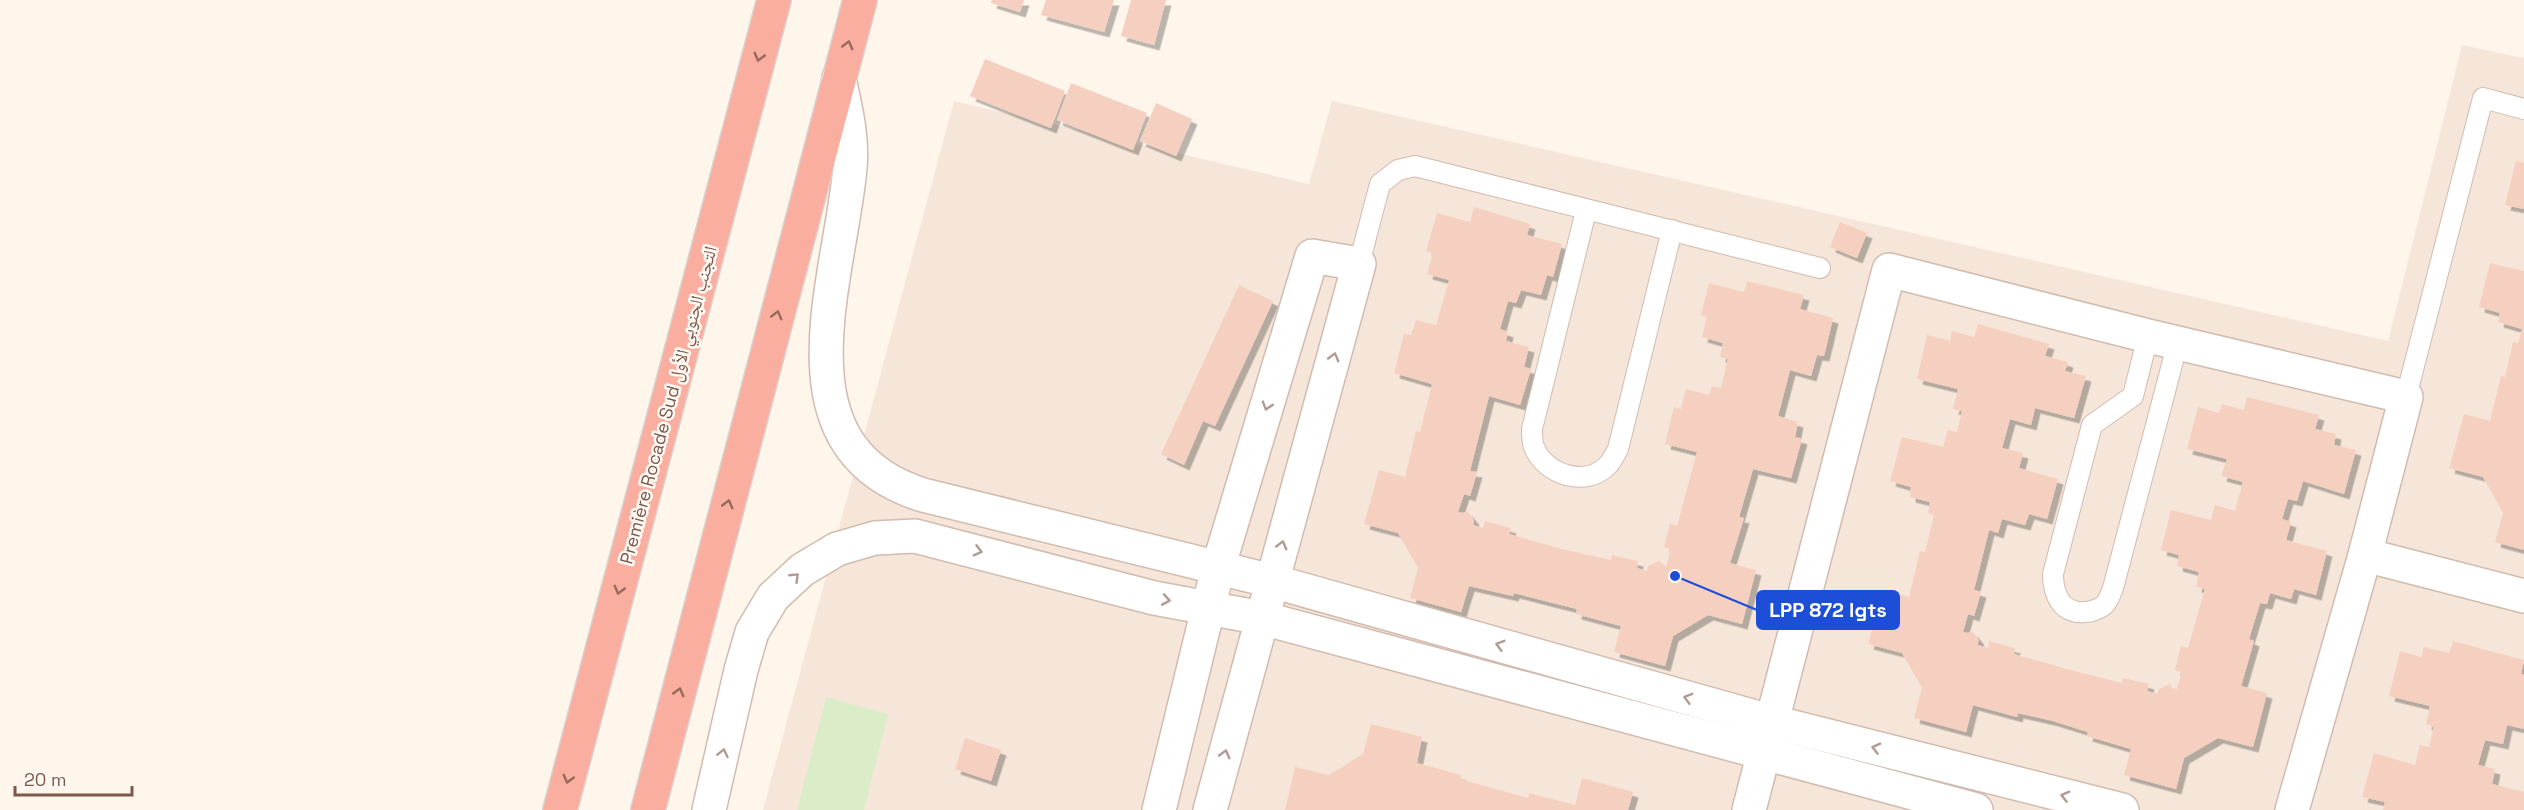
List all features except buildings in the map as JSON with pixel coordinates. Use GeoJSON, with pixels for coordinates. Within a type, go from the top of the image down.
{"type":"FeatureCollection","features":[{"type":"Feature","properties":{"kind":"highway","name":"Première Rocade Sud التجنب الجنوبي الأول"},"geometry":{"type":"LineString","coordinates":[[560,810],[774,0]]}},
{"type":"Feature","properties":{"kind":"highway"},"geometry":{"type":"LineString","coordinates":[[648,810],[860,0]]}},
{"type":"Feature","properties":{"kind":"street"},"geometry":{"type":"LineString","coordinates":[[839,78],[849,124],[850,165],[825,341],[834,414],[848,442],[862,461],[879,476],[900,488],[1272,581],[1773,722],[2122,810]]}},
{"type":"Feature","properties":{"kind":"street"},"geometry":{"type":"LineString","coordinates":[[1159,810],[1218,568],[1312,256],[1359,264],[1210,810]]}},
{"type":"Feature","properties":{"kind":"street"},"geometry":{"type":"LineString","coordinates":[[1749,810],[1889,270],[2406,397],[2365,555],[2292,810]]}},
{"type":"Feature","properties":{"kind":"street"},"geometry":{"type":"LineString","coordinates":[[710,810],[741,670],[752,632],[773,597],[802,570],[837,549],[875,538],[915,536],[1154,598],[1262,618],[1976,810]]}},
{"type":"Feature","properties":{"kind":"street"},"geometry":{"type":"LineString","coordinates":[[2365,555],[2524,596]]}},
{"type":"Feature","properties":{"kind":"lane"},"geometry":{"type":"LineString","coordinates":[[2406,397],[2483,99],[2524,109]]}},
{"type":"Feature","properties":{"kind":"lane"},"geometry":{"type":"LineString","coordinates":[[1359,264],[1380,184],[1398,170],[1415,166],[1586,211],[1672,230],[1820,268]]}},
{"type":"Feature","properties":{"kind":"lane"},"geometry":{"type":"LineString","coordinates":[[1586,211],[1532,429],[1534,447],[1545,463],[1559,474],[1591,475],[1608,466],[1618,449],[1672,230]]}},
{"type":"Feature","properties":{"kind":"lane"},"geometry":{"type":"LineString","coordinates":[[2163,339],[2113,588],[2104,605],[2088,612],[2073,612],[2061,603],[2053,590],[2053,573],[2092,425],[2133,396],[2163,339]]}},
{"type":"Feature","properties":{"kind":"shaded area"},"geometry":{"type":"Polygon","coordinates":[[[2462,45],[2524,58],[2524,810],[763,810],[954,101],[1309,184],[1332,101],[2388,341],[2462,45]]]}},
{"type":"Feature","properties":{"kind":"green space"},"geometry":{"type":"Polygon","coordinates":[[[826,697],[888,714],[864,810],[797,810],[826,697]]]}},
{"type":"Feature","properties":{"kind":"place","name":"LPP 872 lgts"},"geometry":{"type":"Point","coordinates":[1675,576]}}]}
